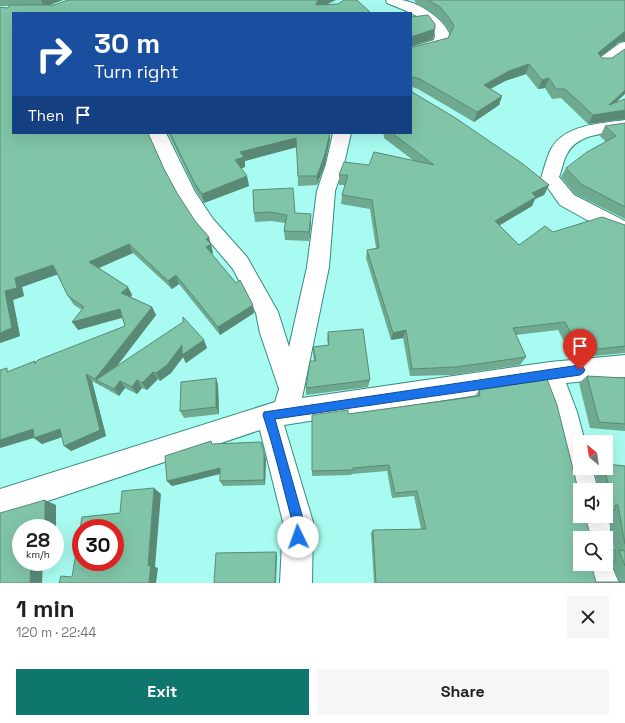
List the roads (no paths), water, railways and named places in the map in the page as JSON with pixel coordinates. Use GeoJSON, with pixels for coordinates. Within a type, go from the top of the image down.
{"type":"FeatureCollection","features":[{"type":"Feature","properties":{"kind":"street"},"geometry":{"type":"LineString","coordinates":[[392,0],[437,22],[444,32],[444,37],[437,45],[412,51]]}},
{"type":"Feature","properties":{"kind":"street"},"geometry":{"type":"LineString","coordinates":[[602,63],[625,46]]}},
{"type":"Feature","properties":{"kind":"street"},"geometry":{"type":"LineString","coordinates":[[625,125],[583,132],[572,137],[559,151],[550,178],[567,200],[594,215],[625,229]]}},
{"type":"Feature","properties":{"kind":"street"},"geometry":{"type":"LineString","coordinates":[[158,134],[168,155],[176,178],[206,224],[240,263],[267,312],[272,333],[292,389]]}},
{"type":"Feature","properties":{"kind":"street"},"geometry":{"type":"LineString","coordinates":[[296,583],[298,522],[276,438],[276,414],[292,389],[318,267],[326,191],[335,164],[342,134]]}},
{"type":"Feature","properties":{"kind":"street"},"geometry":{"type":"LineString","coordinates":[[536,176],[559,191]]}},
{"type":"Feature","properties":{"kind":"street"},"geometry":{"type":"LineString","coordinates":[[0,503],[276,414],[550,373],[625,366]]}},
{"type":"Feature","properties":{"kind":"street"},"geometry":{"type":"LineString","coordinates":[[550,373],[564,412],[582,483]]}},
{"type":"Feature","properties":{"kind":"street"},"geometry":{"type":"LineString","coordinates":[[599,571],[603,583]]}}]}
